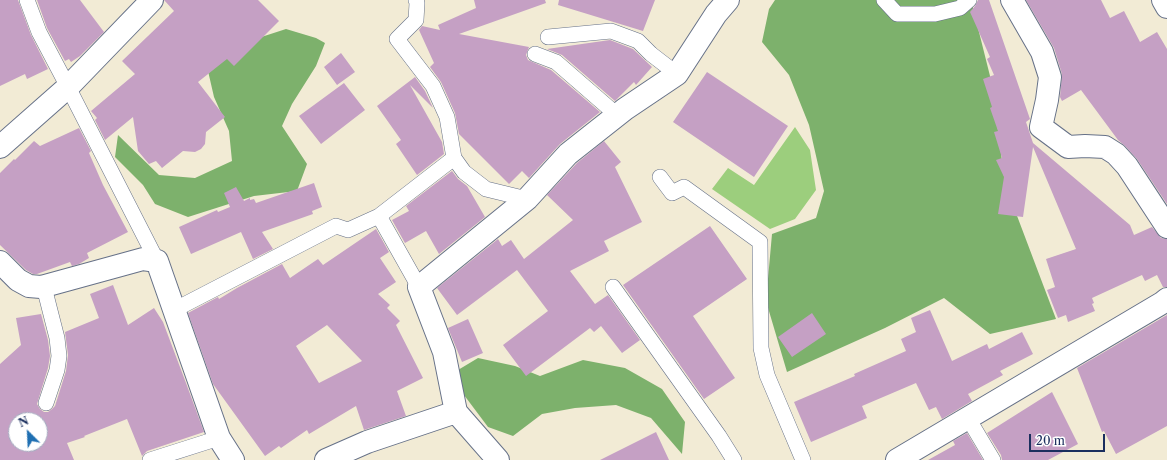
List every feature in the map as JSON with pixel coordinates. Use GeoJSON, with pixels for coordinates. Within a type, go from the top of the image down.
{"type":"FeatureCollection","features":[{"type":"Feature","properties":{"kind":"street"},"geometry":{"type":"LineString","coordinates":[[0,147],[68,87],[152,0]]}},
{"type":"Feature","properties":{"kind":"street"},"geometry":{"type":"LineString","coordinates":[[1012,0],[1042,52],[1050,77],[1041,127],[1068,147],[1105,147],[1116,154],[1127,166],[1167,227]]}},
{"type":"Feature","properties":{"kind":"street"},"geometry":{"type":"LineString","coordinates":[[1163,0],[1167,7]]}},
{"type":"Feature","properties":{"kind":"street"},"geometry":{"type":"LineString","coordinates":[[498,460],[456,412],[444,352],[419,287],[527,199],[568,154],[616,115],[676,74],[716,5]]}},
{"type":"Feature","properties":{"kind":"street"},"geometry":{"type":"LineString","coordinates":[[0,262],[18,280],[29,286],[44,287],[143,259],[157,261],[219,438],[233,460]]}},
{"type":"Feature","properties":{"kind":"street"},"geometry":{"type":"LineString","coordinates":[[897,460],[1162,303],[1167,298]]}},
{"type":"Feature","properties":{"kind":"street"},"geometry":{"type":"LineString","coordinates":[[326,460],[367,442],[456,412]]}},
{"type":"Feature","properties":{"kind":"lane"},"geometry":{"type":"LineString","coordinates":[[26,0],[39,32],[157,261]]}},
{"type":"Feature","properties":{"kind":"lane"},"geometry":{"type":"LineString","coordinates":[[416,0],[416,20],[397,39],[433,86],[447,117],[454,158],[464,172],[486,189],[527,199]]}},
{"type":"Feature","properties":{"kind":"lane"},"geometry":{"type":"LineString","coordinates":[[884,0],[897,14],[935,14],[960,8],[969,0]]}},
{"type":"Feature","properties":{"kind":"lane"},"geometry":{"type":"LineString","coordinates":[[548,37],[611,31],[638,41],[651,54],[676,74]]}},
{"type":"Feature","properties":{"kind":"lane"},"geometry":{"type":"LineString","coordinates":[[536,54],[556,62],[616,115]]}},
{"type":"Feature","properties":{"kind":"lane"},"geometry":{"type":"LineString","coordinates":[[174,310],[336,226],[348,230],[379,216],[454,158]]}},
{"type":"Feature","properties":{"kind":"lane"},"geometry":{"type":"LineString","coordinates":[[660,177],[672,193],[684,187],[760,242],[761,348],[767,375],[803,460]]}},
{"type":"Feature","properties":{"kind":"lane"},"geometry":{"type":"LineString","coordinates":[[379,216],[419,287]]}},
{"type":"Feature","properties":{"kind":"lane"},"geometry":{"type":"LineString","coordinates":[[44,287],[57,338],[59,356],[57,370],[46,403]]}},
{"type":"Feature","properties":{"kind":"lane"},"geometry":{"type":"LineString","coordinates":[[613,288],[719,436],[734,460]]}},
{"type":"Feature","properties":{"kind":"lane"},"geometry":{"type":"LineString","coordinates":[[968,418],[993,460]]}},
{"type":"Feature","properties":{"kind":"lane"},"geometry":{"type":"LineString","coordinates":[[150,460],[219,438]]}},
{"type":"Feature","properties":{"kind":"green space"},"geometry":{"type":"Polygon","coordinates":[[[775,0],[971,0],[992,84],[1005,184],[1056,319],[990,334],[944,298],[885,328],[787,372],[766,301],[772,234],[816,218],[824,191],[809,125],[789,75],[762,42],[769,9],[775,0]]]}},
{"type":"Feature","properties":{"kind":"green space"},"geometry":{"type":"Polygon","coordinates":[[[286,29],[316,38],[325,43],[316,66],[292,104],[282,126],[307,164],[297,191],[254,196],[188,217],[155,204],[143,185],[115,157],[118,135],[159,175],[195,178],[232,161],[229,131],[214,97],[208,71],[249,41],[286,29]]]}},
{"type":"Feature","properties":{"kind":"green space"},"geometry":{"type":"Polygon","coordinates":[[[795,127],[810,150],[816,190],[795,219],[770,229],[712,189],[728,168],[754,185],[795,127]]]}},
{"type":"Feature","properties":{"kind":"green space"},"geometry":{"type":"Polygon","coordinates":[[[478,358],[515,366],[540,376],[583,360],[625,368],[662,389],[685,422],[682,454],[651,418],[616,405],[575,408],[542,414],[513,436],[488,427],[461,391],[458,370],[478,358]]]}},
{"type":"Feature","properties":{"kind":"building"},"geometry":{"type":"Polygon","coordinates":[[[0,0],[18,0],[31,35],[48,69],[27,79],[25,74],[0,86],[0,0]]]}},
{"type":"Feature","properties":{"kind":"building"},"geometry":{"type":"Polygon","coordinates":[[[37,0],[80,0],[104,32],[80,56],[71,62],[69,59],[65,61],[47,28],[37,0]]]}},
{"type":"Feature","properties":{"kind":"building"},"geometry":{"type":"Polygon","coordinates":[[[164,0],[258,0],[279,21],[234,66],[227,59],[198,82],[225,117],[206,132],[205,144],[201,149],[195,152],[183,151],[162,168],[156,161],[149,164],[138,151],[133,117],[105,140],[95,120],[97,118],[91,111],[135,74],[122,61],[174,11],[164,0]]]}},
{"type":"Feature","properties":{"kind":"building"},"geometry":{"type":"Polygon","coordinates":[[[474,0],[545,0],[546,3],[459,34],[529,47],[526,55],[528,60],[551,70],[600,112],[560,144],[529,178],[522,171],[509,184],[459,134],[455,113],[441,82],[430,67],[434,63],[419,30],[422,26],[440,30],[438,25],[476,8],[474,0]]]}},
{"type":"Feature","properties":{"kind":"building"},"geometry":{"type":"Polygon","coordinates":[[[559,0],[655,0],[643,31],[558,5],[559,0]]]}},
{"type":"Feature","properties":{"kind":"building"},"geometry":{"type":"Polygon","coordinates":[[[978,0],[989,0],[1030,119],[1026,122],[1033,143],[1130,225],[1134,235],[1152,227],[1161,238],[1167,239],[1167,287],[1163,287],[1157,275],[1145,281],[1142,275],[1092,298],[1094,303],[1092,304],[1095,311],[1068,322],[1066,315],[1058,318],[1047,290],[1055,287],[1046,259],[1076,249],[1033,147],[1023,217],[998,214],[1004,177],[996,160],[1002,158],[994,132],[998,131],[990,108],[992,107],[983,79],[994,75],[987,59],[990,57],[970,12],[978,0]]]}},
{"type":"Feature","properties":{"kind":"building"},"geometry":{"type":"Polygon","coordinates":[[[1026,0],[1101,0],[1110,18],[1124,11],[1140,42],[1157,32],[1167,49],[1167,204],[1137,159],[1118,140],[1081,90],[1062,101],[1060,97],[1062,74],[1054,48],[1026,0]]]}},
{"type":"Feature","properties":{"kind":"building"},"geometry":{"type":"Polygon","coordinates":[[[610,40],[633,49],[652,67],[636,85],[634,82],[615,101],[562,55],[547,49],[610,40]]]}},
{"type":"Feature","properties":{"kind":"building"},"geometry":{"type":"Polygon","coordinates":[[[341,53],[355,72],[337,85],[324,67],[341,53]]]}},
{"type":"Feature","properties":{"kind":"building"},"geometry":{"type":"Polygon","coordinates":[[[707,72],[788,126],[754,177],[673,122],[707,72]]]}},
{"type":"Feature","properties":{"kind":"building"},"geometry":{"type":"Polygon","coordinates":[[[415,77],[425,91],[433,108],[410,85],[442,142],[444,154],[417,175],[396,144],[401,140],[377,106],[415,77]]]}},
{"type":"Feature","properties":{"kind":"building"},"geometry":{"type":"Polygon","coordinates":[[[344,83],[365,110],[321,144],[299,116],[344,83]]]}},
{"type":"Feature","properties":{"kind":"building"},"geometry":{"type":"Polygon","coordinates":[[[79,128],[91,151],[89,153],[103,185],[128,232],[87,253],[89,258],[79,264],[72,266],[70,262],[37,274],[33,274],[26,270],[0,245],[0,173],[34,141],[40,146],[79,128]]]}},
{"type":"Feature","properties":{"kind":"building"},"geometry":{"type":"Polygon","coordinates":[[[604,141],[621,162],[615,167],[642,222],[604,241],[609,251],[570,271],[595,304],[608,295],[640,340],[622,353],[601,326],[594,332],[590,328],[526,376],[503,345],[548,311],[517,270],[457,315],[437,288],[498,239],[502,246],[511,240],[524,259],[573,220],[547,195],[577,163],[604,141]]]}},
{"type":"Feature","properties":{"kind":"building"},"geometry":{"type":"Polygon","coordinates":[[[452,171],[458,179],[467,186],[485,217],[439,254],[426,231],[405,243],[392,220],[409,211],[406,206],[452,171]]]}},
{"type":"Feature","properties":{"kind":"building"},"geometry":{"type":"Polygon","coordinates":[[[314,183],[322,207],[312,211],[313,214],[262,232],[273,249],[253,259],[241,232],[191,254],[179,227],[217,210],[218,212],[230,207],[224,193],[236,187],[244,201],[250,198],[250,200],[254,199],[256,203],[314,183]]]}},
{"type":"Feature","properties":{"kind":"building"},"geometry":{"type":"Polygon","coordinates":[[[710,226],[747,279],[693,316],[735,378],[704,399],[623,285],[710,226]]]}},
{"type":"Feature","properties":{"kind":"building"},"geometry":{"type":"Polygon","coordinates":[[[376,229],[389,252],[380,258],[396,282],[378,294],[390,305],[387,308],[400,321],[396,325],[423,378],[397,391],[406,416],[364,430],[356,406],[309,434],[307,430],[281,448],[279,446],[265,456],[213,384],[188,313],[218,297],[219,299],[282,264],[290,278],[318,259],[323,265],[376,229]],[[327,325],[296,346],[319,383],[362,361],[327,325]]]}},
{"type":"Feature","properties":{"kind":"building"},"geometry":{"type":"Polygon","coordinates":[[[113,285],[128,325],[154,308],[163,322],[204,432],[147,451],[142,456],[127,419],[67,443],[74,460],[0,460],[0,364],[21,345],[16,318],[41,314],[48,340],[50,356],[48,368],[37,404],[44,412],[8,412],[8,452],[48,452],[48,412],[55,406],[66,371],[68,355],[65,332],[99,318],[90,294],[113,285]]]}},
{"type":"Feature","properties":{"kind":"building"},"geometry":{"type":"Polygon","coordinates":[[[930,310],[952,361],[987,344],[989,349],[1022,332],[1033,354],[1000,371],[1003,375],[968,394],[972,401],[942,419],[936,407],[929,410],[916,383],[862,406],[867,418],[811,442],[794,402],[855,376],[854,374],[906,351],[901,339],[916,332],[911,318],[930,310]]]}},
{"type":"Feature","properties":{"kind":"building"},"geometry":{"type":"Polygon","coordinates":[[[812,313],[826,334],[792,357],[778,337],[812,313]]]}},
{"type":"Feature","properties":{"kind":"building"},"geometry":{"type":"Polygon","coordinates":[[[1167,315],[1167,426],[1116,454],[1104,431],[1102,432],[1077,368],[1167,315]]]}},
{"type":"Feature","properties":{"kind":"building"},"geometry":{"type":"Polygon","coordinates":[[[468,319],[483,353],[462,362],[448,328],[468,319]]]}},
{"type":"Feature","properties":{"kind":"building"},"geometry":{"type":"Polygon","coordinates":[[[1052,392],[1078,444],[1048,460],[1002,460],[1001,455],[987,433],[1052,392]]]}},
{"type":"Feature","properties":{"kind":"building"},"geometry":{"type":"Polygon","coordinates":[[[656,432],[669,460],[600,460],[656,432]]]}},
{"type":"Feature","properties":{"kind":"building"},"geometry":{"type":"Polygon","coordinates":[[[967,433],[983,460],[928,460],[955,445],[953,441],[967,433]]]}}]}
